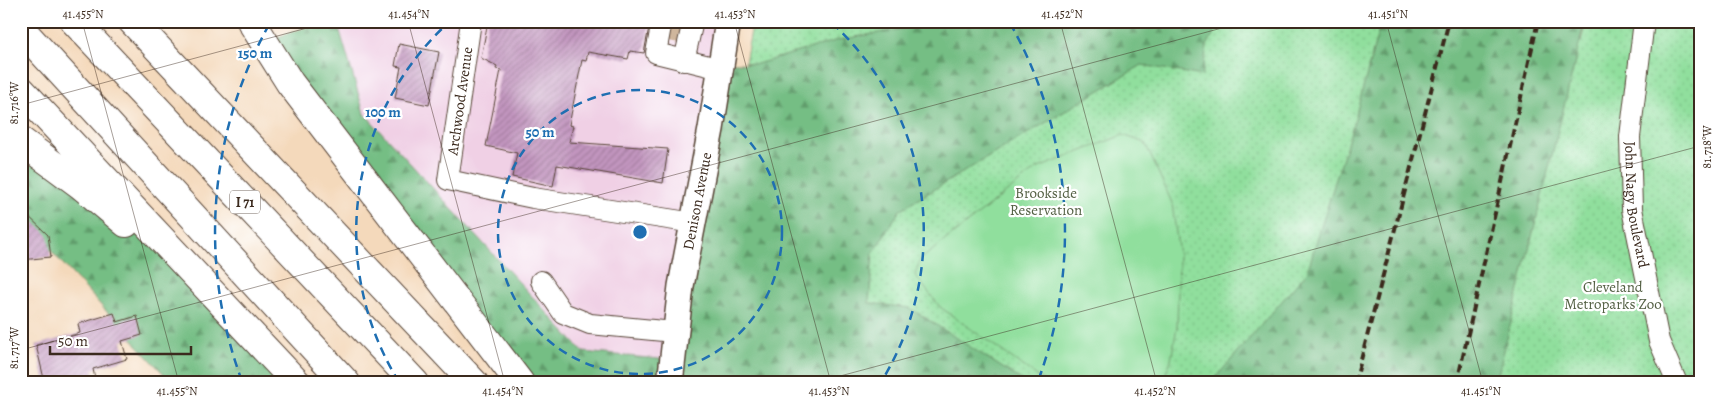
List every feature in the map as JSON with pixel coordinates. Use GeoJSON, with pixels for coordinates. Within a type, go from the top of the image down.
{"type":"FeatureCollection","features":[{"type":"Feature","properties":{"kind":"highway","name":"I 71"},"geometry":{"type":"LineString","coordinates":[[74,21],[415,383]]}},
{"type":"Feature","properties":{"kind":"highway"},"geometry":{"type":"LineString","coordinates":[[132,21],[474,383]]}},
{"type":"Feature","properties":{"kind":"highway"},"geometry":{"type":"LineString","coordinates":[[251,21],[290,83],[520,383]]}},
{"type":"Feature","properties":{"kind":"highway"},"geometry":{"type":"LineString","coordinates":[[21,29],[346,383]]}},
{"type":"Feature","properties":{"kind":"highway"},"geometry":{"type":"LineString","coordinates":[[21,90],[296,383]]}},
{"type":"Feature","properties":{"kind":"highway"},"geometry":{"type":"LineString","coordinates":[[21,141],[82,186],[148,242],[296,383]]}},
{"type":"Feature","properties":{"kind":"main road","name":"Denison Avenue"},"geometry":{"type":"LineString","coordinates":[[670,383],[674,332],[728,21]]}},
{"type":"Feature","properties":{"kind":"street","name":"Archwood Avenue"},"geometry":{"type":"LineString","coordinates":[[471,21],[448,180],[533,198],[694,223]]}},
{"type":"Feature","properties":{"kind":"street"},"geometry":{"type":"LineString","coordinates":[[662,21],[656,53],[676,53],[721,69]]}},
{"type":"Feature","properties":{"kind":"street"},"geometry":{"type":"LineString","coordinates":[[676,53],[692,21]]}},
{"type":"Feature","properties":{"kind":"street","name":"John Nagy Boulevard"},"geometry":{"type":"LineString","coordinates":[[1644,21],[1630,138],[1632,209],[1659,341],[1677,383]]}},
{"type":"Feature","properties":{"kind":"street"},"geometry":{"type":"LineString","coordinates":[[540,281],[563,313],[590,324],[674,332]]}},
{"type":"Feature","properties":{"kind":"shaded area"},"geometry":{"type":"Polygon","coordinates":[[[337,21],[728,21],[671,360],[583,352],[364,113],[337,21]]]}},
{"type":"Feature","properties":{"kind":"green space"},"geometry":{"type":"Polygon","coordinates":[[[324,21],[337,21],[364,113],[583,352],[671,360],[722,62],[757,64],[838,40],[947,21],[1220,21],[1207,46],[1202,76],[1142,65],[900,210],[873,253],[869,303],[910,308],[1026,383],[520,383],[263,42],[324,21]]]}},
{"type":"Feature","properties":{"kind":"green space","name":"Brookside Reservation"},"geometry":{"type":"Polygon","coordinates":[[[753,21],[1381,21],[1356,118],[1296,383],[752,383],[757,65],[745,62],[753,21]]]}},
{"type":"Feature","properties":{"kind":"green space"},"geometry":{"type":"Polygon","coordinates":[[[1381,21],[1585,21],[1496,383],[1211,383],[1307,272],[1355,118],[1381,21]]]}},
{"type":"Feature","properties":{"kind":"green space","name":"Cleveland Metroparks Zoo"},"geometry":{"type":"Polygon","coordinates":[[[1586,21],[1700,21],[1700,383],[1494,383],[1577,32],[1581,42],[1586,21]]]}},
{"type":"Feature","properties":{"kind":"green space"},"geometry":{"type":"Polygon","coordinates":[[[1123,135],[1145,143],[1172,203],[1179,255],[1177,327],[1171,360],[1162,383],[1047,383],[940,307],[915,275],[920,260],[1036,169],[1123,135]]]}},
{"type":"Feature","properties":{"kind":"green space"},"geometry":{"type":"Polygon","coordinates":[[[21,141],[82,186],[148,242],[295,383],[172,383],[21,218],[21,141]]]}},
{"type":"Feature","properties":{"kind":"building"},"geometry":{"type":"Polygon","coordinates":[[[488,21],[618,21],[649,27],[644,53],[630,51],[628,59],[588,52],[586,61],[582,60],[569,125],[573,126],[569,142],[668,149],[663,183],[557,165],[553,186],[512,177],[517,153],[486,146],[501,70],[496,69],[497,66],[481,58],[488,21]]]}},
{"type":"Feature","properties":{"kind":"building"},"geometry":{"type":"Polygon","coordinates":[[[399,44],[439,52],[429,105],[395,98],[401,67],[395,66],[399,44]]]}},
{"type":"Feature","properties":{"kind":"building"},"geometry":{"type":"Polygon","coordinates":[[[21,209],[48,235],[51,257],[21,260],[21,209]]]}},
{"type":"Feature","properties":{"kind":"building"},"geometry":{"type":"Polygon","coordinates":[[[114,313],[117,322],[137,316],[142,335],[122,341],[127,359],[93,369],[96,383],[45,383],[36,345],[80,333],[78,324],[114,313]]]}},
{"type":"Feature","properties":{"kind":"tunnel"},"geometry":{"type":"LineString","coordinates":[[674,42],[678,21]]}},
{"type":"Feature","properties":{"kind":"railway"},"geometry":{"type":"LineString","coordinates":[[1355,383],[1449,21]]}},
{"type":"Feature","properties":{"kind":"railway"},"geometry":{"type":"LineString","coordinates":[[1457,383],[1538,21]]}}]}
